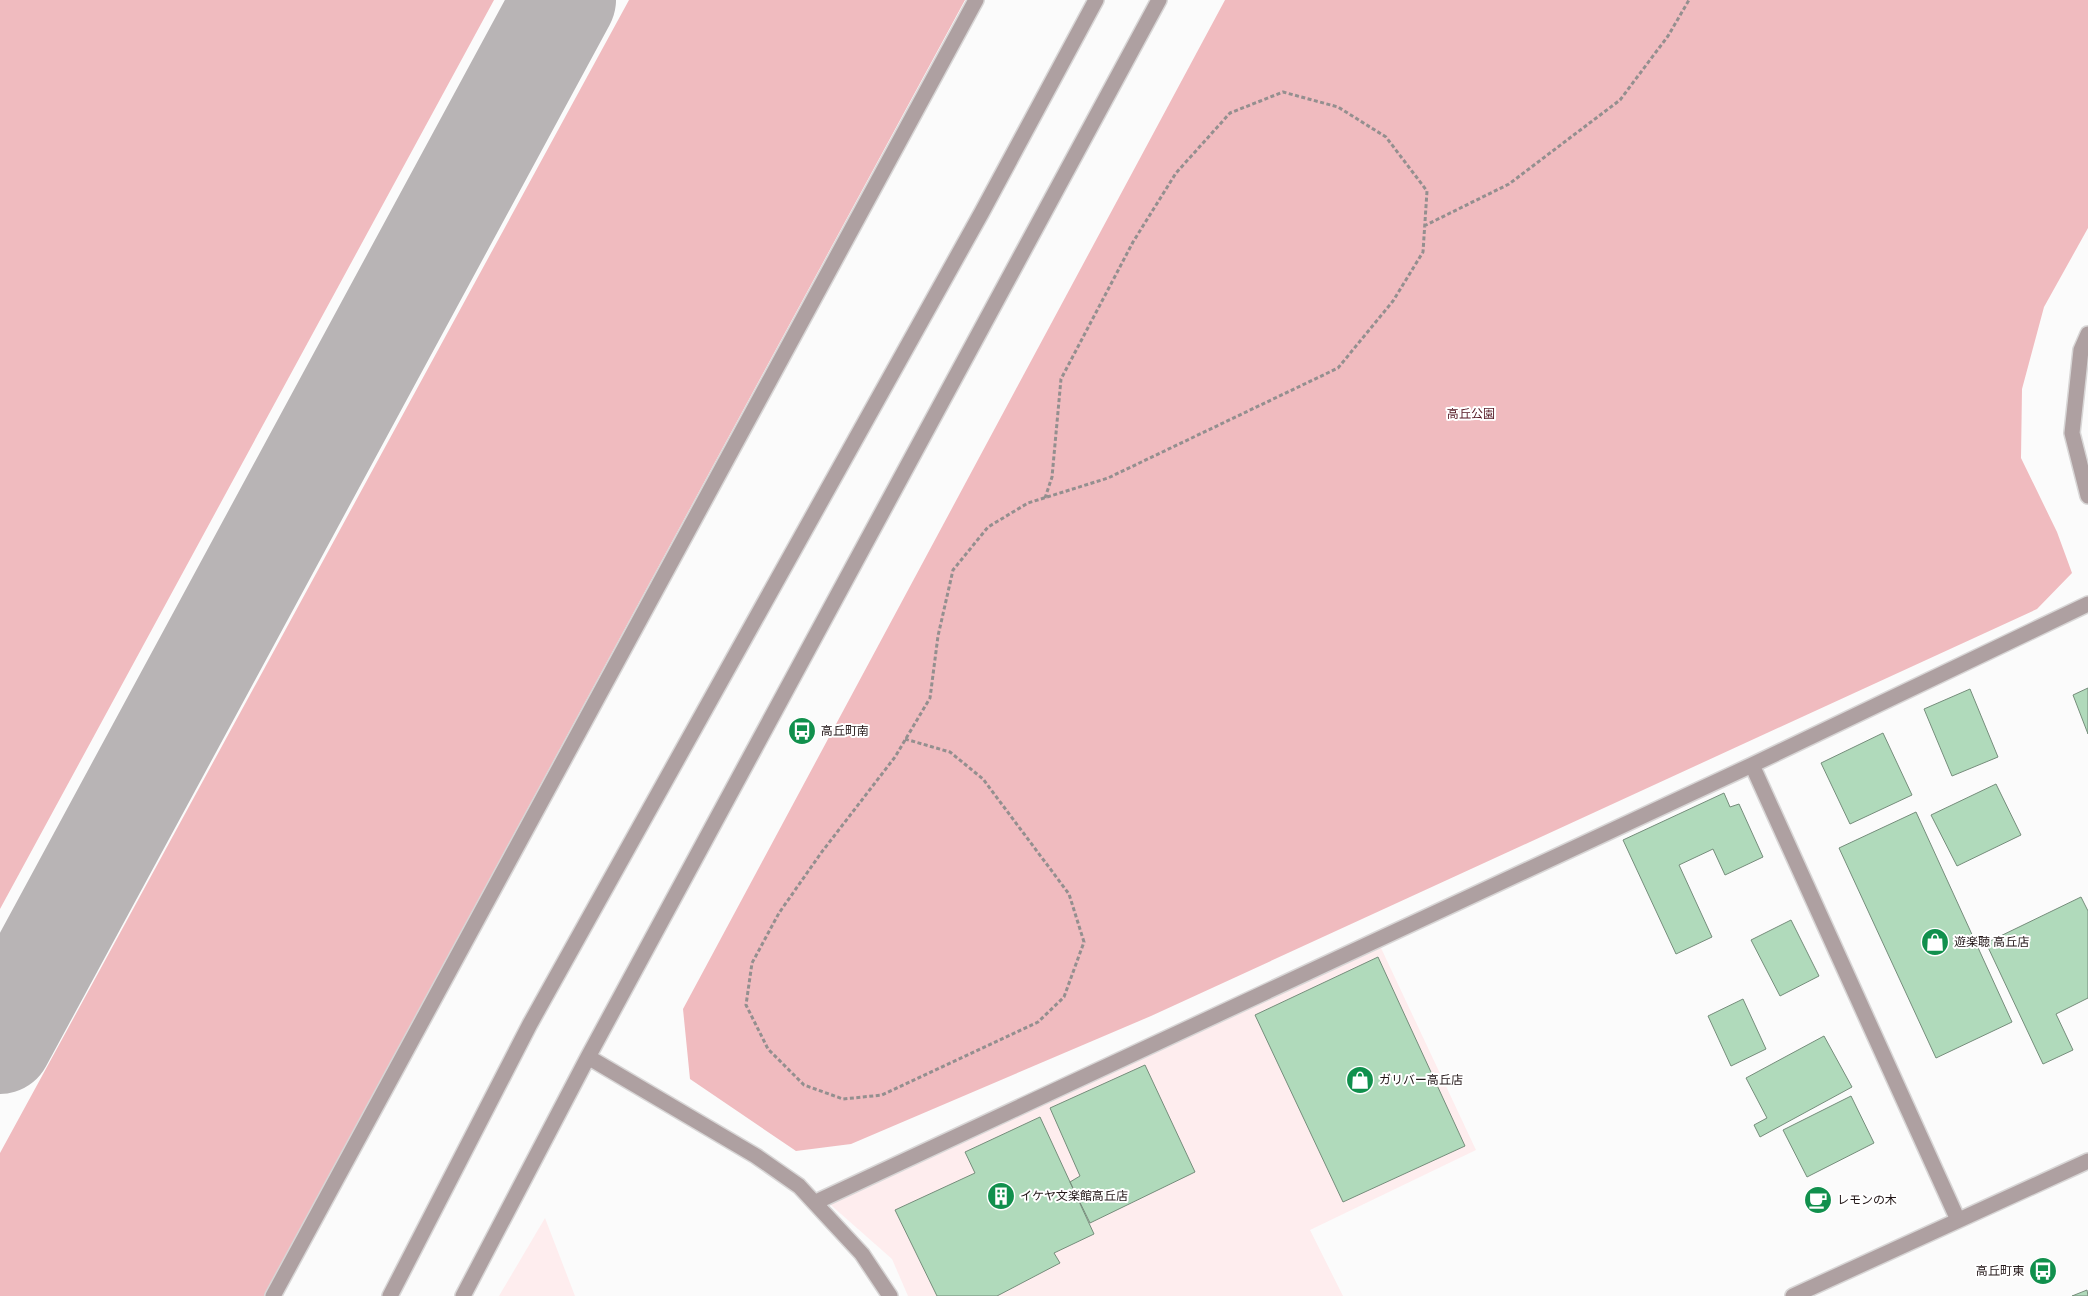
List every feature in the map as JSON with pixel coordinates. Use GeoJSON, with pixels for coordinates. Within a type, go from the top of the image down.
{"type":"FeatureCollection","features":[{"type":"Feature","properties":{"kind":"street"},"geometry":{"type":"LineString","coordinates":[[273,1296],[976,0]]}},
{"type":"Feature","properties":{"kind":"street"},"geometry":{"type":"LineString","coordinates":[[390,1296],[530,1024],[973,229],[1096,0]]}},
{"type":"Feature","properties":{"kind":"street"},"geometry":{"type":"LineString","coordinates":[[463,1296],[588,1057],[1159,0]]}},
{"type":"Feature","properties":{"kind":"street"},"geometry":{"type":"LineString","coordinates":[[2088,334],[2081,350],[2072,433],[2088,496]]}},
{"type":"Feature","properties":{"kind":"street"},"geometry":{"type":"LineString","coordinates":[[816,1202],[1752,765],[2088,604]]}},
{"type":"Feature","properties":{"kind":"street"},"geometry":{"type":"LineString","coordinates":[[1752,765],[1958,1220]]}},
{"type":"Feature","properties":{"kind":"street"},"geometry":{"type":"LineString","coordinates":[[588,1057],[756,1156],[799,1186],[816,1202],[862,1254],[890,1296]]}},
{"type":"Feature","properties":{"kind":"street"},"geometry":{"type":"LineString","coordinates":[[1793,1296],[2088,1161]]}},
{"type":"Feature","properties":{"kind":"path"},"geometry":{"type":"LineString","coordinates":[[1424,226],[1509,184],[1620,100],[1668,36],[1689,0]]}},
{"type":"Feature","properties":{"kind":"path"},"geometry":{"type":"LineString","coordinates":[[905,739],[950,752],[983,779],[1069,894],[1084,942],[1064,997],[1038,1022],[882,1095],[843,1100],[804,1085],[768,1049],[746,1004],[752,963],[779,913],[821,853],[895,757],[905,739],[930,698],[938,636],[953,570],[988,527],[1028,503],[1045,498],[1108,478],[1338,368],[1392,300],[1423,252],[1427,191],[1386,137],[1338,107],[1283,92],[1230,113],[1176,173],[1133,242],[1061,379],[1054,460],[1045,498]]}},
{"type":"Feature","properties":{"kind":"shaded area"},"geometry":{"type":"Polygon","coordinates":[[[1381,948],[1476,1150],[1310,1230],[1343,1296],[908,1296],[892,1259],[824,1199],[1381,948]]]}},
{"type":"Feature","properties":{"kind":"shaded area"},"geometry":{"type":"Polygon","coordinates":[[[545,1218],[575,1296],[499,1296],[545,1218]]]}},
{"type":"Feature","properties":{"kind":"green space"},"geometry":{"type":"Polygon","coordinates":[[[0,0],[494,0],[0,909],[0,0]]]}},
{"type":"Feature","properties":{"kind":"green space"},"geometry":{"type":"Polygon","coordinates":[[[629,0],[965,0],[264,1296],[0,1296],[0,1153],[629,0]]]}},
{"type":"Feature","properties":{"kind":"green space","name":"高丘公園"},"geometry":{"type":"Polygon","coordinates":[[[1225,0],[2088,0],[2088,228],[2044,307],[2022,389],[2021,458],[2057,532],[2072,573],[2037,609],[1151,1016],[851,1144],[796,1151],[690,1079],[683,1009],[1225,0]]]}},
{"type":"Feature","properties":{"kind":"building"},"geometry":{"type":"Polygon","coordinates":[[[2088,688],[2088,734],[2073,695],[2088,688]]]}},
{"type":"Feature","properties":{"kind":"building"},"geometry":{"type":"Polygon","coordinates":[[[1970,689],[1998,757],[1952,776],[1924,709],[1970,689]]]}},
{"type":"Feature","properties":{"kind":"building"},"geometry":{"type":"Polygon","coordinates":[[[1883,733],[1912,795],[1850,824],[1821,763],[1883,733]]]}},
{"type":"Feature","properties":{"kind":"building"},"geometry":{"type":"Polygon","coordinates":[[[1996,784],[2021,835],[1957,866],[1931,815],[1996,784]]]}},
{"type":"Feature","properties":{"kind":"building"},"geometry":{"type":"Polygon","coordinates":[[[1724,793],[1730,807],[1739,804],[1763,857],[1725,875],[1713,849],[1679,865],[1712,937],[1676,954],[1623,840],[1724,793]]]}},
{"type":"Feature","properties":{"kind":"building"},"geometry":{"type":"Polygon","coordinates":[[[1916,812],[2012,1022],[1936,1058],[1839,848],[1916,812]]]}},
{"type":"Feature","properties":{"kind":"building"},"geometry":{"type":"Polygon","coordinates":[[[2081,897],[2088,911],[2088,998],[2056,1014],[2073,1050],[2043,1064],[1986,943],[2081,897]]]}},
{"type":"Feature","properties":{"kind":"building"},"geometry":{"type":"Polygon","coordinates":[[[1791,920],[1819,976],[1780,996],[1751,940],[1791,920]]]}},
{"type":"Feature","properties":{"kind":"building","name":"ガリバー高丘店"},"geometry":{"type":"Polygon","coordinates":[[[1378,957],[1465,1146],[1343,1202],[1255,1015],[1378,957]]]}},
{"type":"Feature","properties":{"kind":"building"},"geometry":{"type":"Polygon","coordinates":[[[1743,999],[1766,1049],[1731,1066],[1708,1016],[1743,999]]]}},
{"type":"Feature","properties":{"kind":"building"},"geometry":{"type":"Polygon","coordinates":[[[1824,1036],[1852,1087],[1760,1137],[1754,1125],[1767,1118],[1746,1078],[1824,1036]]]}},
{"type":"Feature","properties":{"kind":"building"},"geometry":{"type":"Polygon","coordinates":[[[1145,1065],[1195,1172],[1090,1223],[1070,1182],[1080,1176],[1050,1108],[1145,1065]]]}},
{"type":"Feature","properties":{"kind":"building"},"geometry":{"type":"Polygon","coordinates":[[[1851,1096],[1874,1143],[1807,1177],[1783,1130],[1851,1096]]]}},
{"type":"Feature","properties":{"kind":"building","name":"イケヤ文楽館高丘店"},"geometry":{"type":"Polygon","coordinates":[[[1040,1117],[1094,1234],[1054,1253],[1060,1263],[997,1296],[937,1296],[895,1210],[975,1173],[965,1152],[1040,1117]]]}},
{"type":"Feature","properties":{"kind":"building"},"geometry":{"type":"Polygon","coordinates":[[[2087,1290],[2088,1296],[2072,1296],[2087,1290]]]}},
{"type":"Feature","properties":{"kind":"taxiway"},"geometry":{"type":"LineString","coordinates":[[0,1042],[564,0]]}},
{"type":"Feature","properties":{"kind":"place","name":"高丘町南"},"geometry":{"type":"Point","coordinates":[802,731]}},
{"type":"Feature","properties":{"kind":"place","name":"遊楽聴 高丘店"},"geometry":{"type":"Point","coordinates":[1935,942]}},
{"type":"Feature","properties":{"kind":"place","name":"ガリバー高丘店"},"geometry":{"type":"Point","coordinates":[1360,1080]}},
{"type":"Feature","properties":{"kind":"place","name":"イケヤ文楽館高丘店"},"geometry":{"type":"Point","coordinates":[1001,1196]}},
{"type":"Feature","properties":{"kind":"place","name":"レモンの木"},"geometry":{"type":"Point","coordinates":[1818,1200]}},
{"type":"Feature","properties":{"kind":"place","name":"高丘町東"},"geometry":{"type":"Point","coordinates":[2043,1271]}}]}
